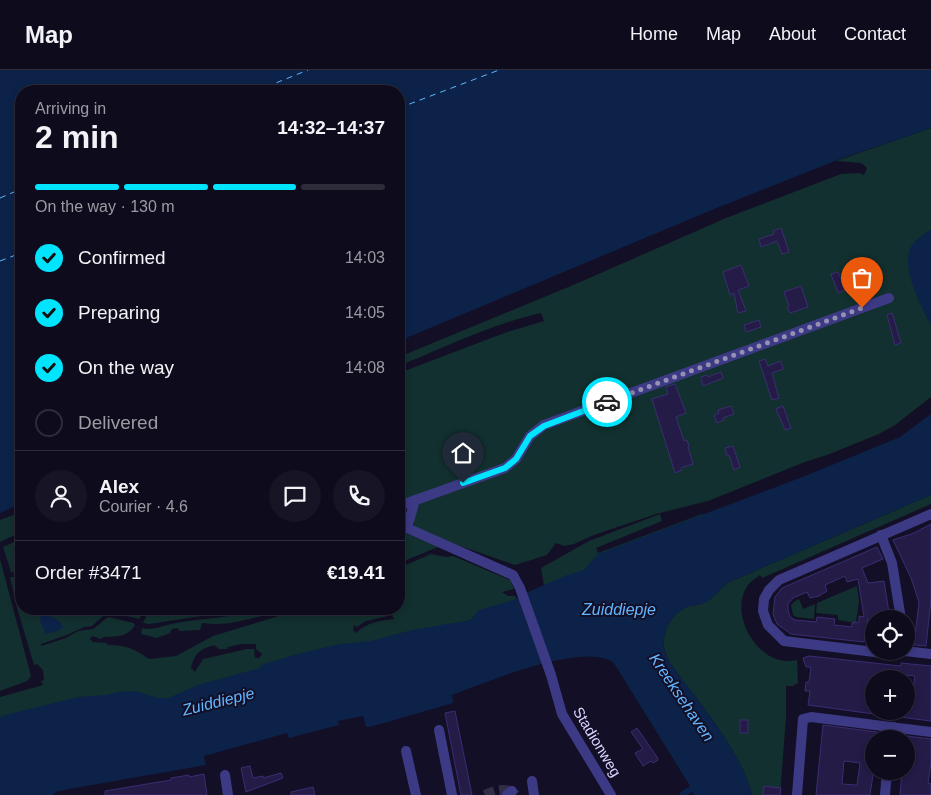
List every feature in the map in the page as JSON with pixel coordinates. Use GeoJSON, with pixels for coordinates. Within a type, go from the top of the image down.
{"type":"FeatureCollection","features":[{"type":"Feature","properties":{"kind":"street"},"geometry":{"type":"LineString","coordinates":[[405,504],[505,468],[516,459],[530,436],[544,426],[889,298]]}},
{"type":"Feature","properties":{"kind":"street"},"geometry":{"type":"LineString","coordinates":[[407,528],[415,500]]}},
{"type":"Feature","properties":{"kind":"street"},"geometry":{"type":"LineString","coordinates":[[865,651],[784,641],[768,625],[763,611],[764,599],[769,590],[779,580],[931,514]]}},
{"type":"Feature","properties":{"kind":"street","name":"Stadionweg"},"geometry":{"type":"LineString","coordinates":[[407,528],[513,575],[520,588],[551,675],[562,714],[611,795]]}},
{"type":"Feature","properties":{"kind":"street"},"geometry":{"type":"LineString","coordinates":[[881,535],[892,564],[900,610]]}},
{"type":"Feature","properties":{"kind":"street"},"geometry":{"type":"LineString","coordinates":[[915,652],[931,654]]}},
{"type":"Feature","properties":{"kind":"street"},"geometry":{"type":"LineString","coordinates":[[797,795],[803,719],[811,717],[931,732]]}},
{"type":"Feature","properties":{"kind":"street"},"geometry":{"type":"LineString","coordinates":[[439,730],[452,795]]}},
{"type":"Feature","properties":{"kind":"street"},"geometry":{"type":"LineString","coordinates":[[406,751],[416,795]]}},
{"type":"Feature","properties":{"kind":"street"},"geometry":{"type":"LineString","coordinates":[[225,775],[228,795]]}},
{"type":"Feature","properties":{"kind":"street"},"geometry":{"type":"LineString","coordinates":[[884,795],[886,780]]}},
{"type":"Feature","properties":{"kind":"street"},"geometry":{"type":"LineString","coordinates":[[532,781],[534,795]]}},
{"type":"Feature","properties":{"kind":"green space"},"geometry":{"type":"Polygon","coordinates":[[[931,128],[931,230],[926,233],[908,257],[910,276],[931,325],[931,397],[895,425],[879,434],[827,455],[708,501],[656,514],[594,535],[574,544],[564,546],[556,543],[547,555],[515,565],[420,532],[414,526],[414,515],[420,502],[496,475],[525,448],[549,420],[505,465],[405,502],[405,371],[507,332],[544,321],[541,313],[505,323],[405,363],[405,355],[578,283],[726,218],[841,174],[859,173],[864,175],[867,168],[861,163],[836,161],[931,128]]]}},
{"type":"Feature","properties":{"kind":"green space"},"geometry":{"type":"Polygon","coordinates":[[[931,495],[931,504],[762,578],[760,575],[748,585],[743,597],[741,610],[744,624],[750,637],[759,648],[770,656],[783,661],[797,660],[798,684],[786,686],[786,717],[780,795],[752,795],[747,778],[729,744],[670,663],[664,650],[665,635],[669,623],[683,609],[708,601],[729,582],[931,495]]]}},
{"type":"Feature","properties":{"kind":"green space"},"geometry":{"type":"Polygon","coordinates":[[[15,514],[15,535],[0,542],[0,520],[15,514]]]}},
{"type":"Feature","properties":{"kind":"green space"},"geometry":{"type":"Polygon","coordinates":[[[660,514],[662,521],[596,548],[598,553],[702,514],[707,516],[522,602],[477,615],[470,620],[404,639],[168,699],[0,729],[0,697],[43,685],[41,681],[44,680],[43,670],[37,664],[34,665],[19,615],[103,616],[92,626],[84,627],[41,644],[41,646],[66,638],[78,631],[93,629],[108,617],[134,623],[135,625],[132,629],[121,636],[103,637],[101,639],[92,636],[90,639],[93,642],[130,648],[149,659],[176,656],[213,636],[282,615],[392,615],[405,615],[405,565],[431,554],[446,557],[453,556],[510,580],[514,589],[502,592],[508,596],[515,596],[517,599],[526,593],[544,586],[541,568],[589,541],[660,514]],[[392,615],[366,621],[357,627],[354,625],[353,630],[356,633],[365,626],[383,620],[394,619],[392,615]],[[241,644],[228,647],[227,649],[219,649],[214,645],[196,655],[191,668],[195,672],[203,659],[247,649],[254,649],[255,658],[259,658],[262,654],[256,649],[256,644],[241,644]]]}},
{"type":"Feature","properties":{"kind":"green space"},"geometry":{"type":"Polygon","coordinates":[[[405,533],[438,547],[405,561],[405,533]]]}},
{"type":"Feature","properties":{"kind":"green space"},"geometry":{"type":"Polygon","coordinates":[[[15,542],[15,572],[11,572],[3,547],[15,542]]]}},
{"type":"Feature","properties":{"kind":"green space"},"geometry":{"type":"Polygon","coordinates":[[[0,559],[31,676],[27,681],[0,691],[0,559]]]}},
{"type":"Feature","properties":{"kind":"green space"},"geometry":{"type":"Polygon","coordinates":[[[10,577],[15,577],[15,599],[10,577]]]}},
{"type":"Feature","properties":{"kind":"green space"},"geometry":{"type":"Polygon","coordinates":[[[857,586],[859,601],[856,623],[838,620],[838,615],[816,613],[817,603],[857,586]]]}},
{"type":"Feature","properties":{"kind":"green space"},"geometry":{"type":"Polygon","coordinates":[[[799,599],[803,609],[815,604],[814,619],[793,615],[791,605],[799,599]]]}},
{"type":"Feature","properties":{"kind":"green space"},"geometry":{"type":"Polygon","coordinates":[[[123,615],[141,615],[139,619],[123,615]]]}},
{"type":"Feature","properties":{"kind":"green space"},"geometry":{"type":"Polygon","coordinates":[[[147,615],[208,615],[149,624],[143,623],[147,615]]]}},
{"type":"Feature","properties":{"kind":"green space"},"geometry":{"type":"Polygon","coordinates":[[[233,615],[262,615],[218,624],[202,623],[200,630],[180,631],[177,628],[172,629],[170,633],[157,638],[141,634],[142,628],[155,628],[233,615]]]}},
{"type":"Feature","properties":{"kind":"water"},"geometry":{"type":"Polygon","coordinates":[[[0,70],[931,70],[931,128],[840,159],[719,207],[405,338],[405,85],[15,85],[15,507],[0,513],[0,70]]]}},
{"type":"Feature","properties":{"kind":"water"},"geometry":{"type":"Polygon","coordinates":[[[931,230],[931,325],[913,286],[908,264],[912,245],[931,230]]]}},
{"type":"Feature","properties":{"kind":"water","name":"Zuiddiepje"},"geometry":{"type":"Polygon","coordinates":[[[931,414],[931,495],[729,582],[708,601],[683,609],[669,623],[665,635],[664,648],[670,663],[729,744],[747,778],[752,795],[694,795],[693,792],[681,795],[679,793],[690,786],[614,663],[593,657],[574,657],[508,674],[452,695],[453,703],[370,727],[366,727],[363,716],[338,721],[339,725],[289,738],[287,733],[204,756],[206,765],[69,789],[56,792],[53,795],[0,795],[0,717],[78,697],[118,692],[135,691],[158,698],[168,698],[201,684],[260,668],[261,665],[301,653],[340,644],[371,641],[412,630],[471,620],[479,610],[517,599],[526,593],[567,575],[584,570],[598,554],[805,476],[900,437],[931,414]]]}},
{"type":"Feature","properties":{"kind":"water"},"geometry":{"type":"Polygon","coordinates":[[[41,615],[48,615],[59,621],[63,627],[60,630],[46,634],[40,621],[41,615]]]}},
{"type":"Feature","properties":{"kind":"building"},"geometry":{"type":"Polygon","coordinates":[[[781,228],[789,252],[782,254],[777,241],[761,247],[759,239],[774,234],[773,231],[781,228]]]}},
{"type":"Feature","properties":{"kind":"building"},"geometry":{"type":"Polygon","coordinates":[[[741,265],[749,286],[738,290],[746,311],[738,313],[734,293],[730,295],[723,272],[741,265]]]}},
{"type":"Feature","properties":{"kind":"building"},"geometry":{"type":"Polygon","coordinates":[[[838,272],[845,290],[838,293],[831,274],[838,272]]]}},
{"type":"Feature","properties":{"kind":"building"},"geometry":{"type":"Polygon","coordinates":[[[801,286],[808,307],[790,313],[784,292],[801,286]]]}},
{"type":"Feature","properties":{"kind":"building"},"geometry":{"type":"Polygon","coordinates":[[[892,313],[901,343],[895,345],[887,315],[892,313]]]}},
{"type":"Feature","properties":{"kind":"building"},"geometry":{"type":"Polygon","coordinates":[[[759,320],[761,327],[746,332],[744,325],[759,320]]]}},
{"type":"Feature","properties":{"kind":"building"},"geometry":{"type":"Polygon","coordinates":[[[765,359],[768,366],[781,361],[783,369],[772,373],[779,398],[772,400],[759,361],[765,359]]]}},
{"type":"Feature","properties":{"kind":"building"},"geometry":{"type":"Polygon","coordinates":[[[721,372],[723,378],[703,386],[701,377],[707,375],[708,377],[721,372]]]}},
{"type":"Feature","properties":{"kind":"building"},"geometry":{"type":"Polygon","coordinates":[[[675,384],[686,413],[676,417],[684,441],[687,440],[693,464],[681,468],[682,470],[675,473],[652,399],[668,394],[666,387],[675,384]]]}},
{"type":"Feature","properties":{"kind":"building"},"geometry":{"type":"Polygon","coordinates":[[[731,406],[734,414],[723,418],[724,420],[717,423],[714,415],[719,413],[718,410],[731,406]]]}},
{"type":"Feature","properties":{"kind":"building"},"geometry":{"type":"Polygon","coordinates":[[[783,406],[791,428],[785,430],[776,409],[783,406]]]}},
{"type":"Feature","properties":{"kind":"building"},"geometry":{"type":"Polygon","coordinates":[[[733,446],[740,467],[734,470],[725,448],[733,446]]]}},
{"type":"Feature","properties":{"kind":"building"},"geometry":{"type":"Polygon","coordinates":[[[931,524],[931,600],[926,646],[915,645],[919,602],[911,578],[893,540],[914,533],[931,524]]]}},
{"type":"Feature","properties":{"kind":"building"},"geometry":{"type":"Polygon","coordinates":[[[877,547],[883,559],[862,568],[868,583],[884,581],[889,610],[865,610],[864,642],[791,634],[777,624],[773,614],[775,597],[782,588],[877,547]],[[845,576],[825,585],[827,591],[819,596],[810,598],[807,592],[793,598],[788,604],[790,617],[795,620],[816,622],[817,617],[835,619],[834,625],[852,627],[852,623],[859,622],[859,616],[864,617],[858,579],[847,582],[845,576]]]}},
{"type":"Feature","properties":{"kind":"building"},"geometry":{"type":"Polygon","coordinates":[[[809,656],[901,666],[901,663],[931,666],[931,721],[915,719],[915,670],[865,670],[865,713],[808,705],[810,691],[805,691],[806,682],[809,682],[811,667],[806,667],[803,658],[809,656]]]}},
{"type":"Feature","properties":{"kind":"building"},"geometry":{"type":"Polygon","coordinates":[[[455,711],[472,795],[461,795],[445,713],[455,711]]]}},
{"type":"Feature","properties":{"kind":"building"},"geometry":{"type":"Polygon","coordinates":[[[740,720],[748,720],[748,733],[740,733],[740,720]]]}},
{"type":"Feature","properties":{"kind":"building"},"geometry":{"type":"Polygon","coordinates":[[[823,725],[865,730],[865,780],[872,780],[870,795],[816,795],[823,725]],[[844,761],[842,784],[857,785],[860,763],[844,761]]]}},
{"type":"Feature","properties":{"kind":"building"},"geometry":{"type":"Polygon","coordinates":[[[637,728],[657,757],[658,760],[653,763],[651,761],[643,766],[635,753],[643,749],[631,732],[637,728]]]}},
{"type":"Feature","properties":{"kind":"building"},"geometry":{"type":"Polygon","coordinates":[[[915,737],[931,739],[931,763],[928,783],[931,784],[931,795],[900,795],[901,780],[915,780],[915,737]]]}},
{"type":"Feature","properties":{"kind":"building"},"geometry":{"type":"Polygon","coordinates":[[[250,766],[253,778],[263,776],[263,778],[281,773],[283,778],[246,792],[241,768],[250,766]]]}},
{"type":"Feature","properties":{"kind":"building"},"geometry":{"type":"Polygon","coordinates":[[[204,774],[207,795],[105,795],[105,791],[171,780],[171,778],[204,774]]]}},
{"type":"Feature","properties":{"kind":"building"},"geometry":{"type":"Polygon","coordinates":[[[764,786],[781,788],[780,795],[763,795],[764,786]]]}},
{"type":"Feature","properties":{"kind":"building"},"geometry":{"type":"Polygon","coordinates":[[[313,787],[315,795],[291,795],[291,792],[313,787]]]}},
{"type":"Feature","properties":{"kind":"ferry route"},"geometry":{"type":"LineString","coordinates":[[271,85],[308,70]]}},
{"type":"Feature","properties":{"kind":"ferry route"},"geometry":{"type":"LineString","coordinates":[[405,106],[499,70]]}},
{"type":"Feature","properties":{"kind":"ferry route"},"geometry":{"type":"LineString","coordinates":[[0,198],[15,192]]}},
{"type":"Feature","properties":{"kind":"ferry route"},"geometry":{"type":"LineString","coordinates":[[0,261],[15,255]]}},
{"type":"Feature","properties":{"kind":"tunnel"},"geometry":{"type":"LineString","coordinates":[[485,795],[501,790],[509,791],[516,795]]}},
{"type":"Feature","properties":{"kind":"way so far"},"geometry":{"type":"LineString","coordinates":[[607,402],[862,308]]}},
{"type":"Feature","properties":{"kind":"route"},"geometry":{"type":"LineString","coordinates":[[463,483],[505,468],[516,459],[530,436],[544,426],[607,402]]}},
{"type":"Feature","properties":{"kind":"water label","name":"Kreeksehaven"},"geometry":{"type":"Point","coordinates":[682,697]}}]}
